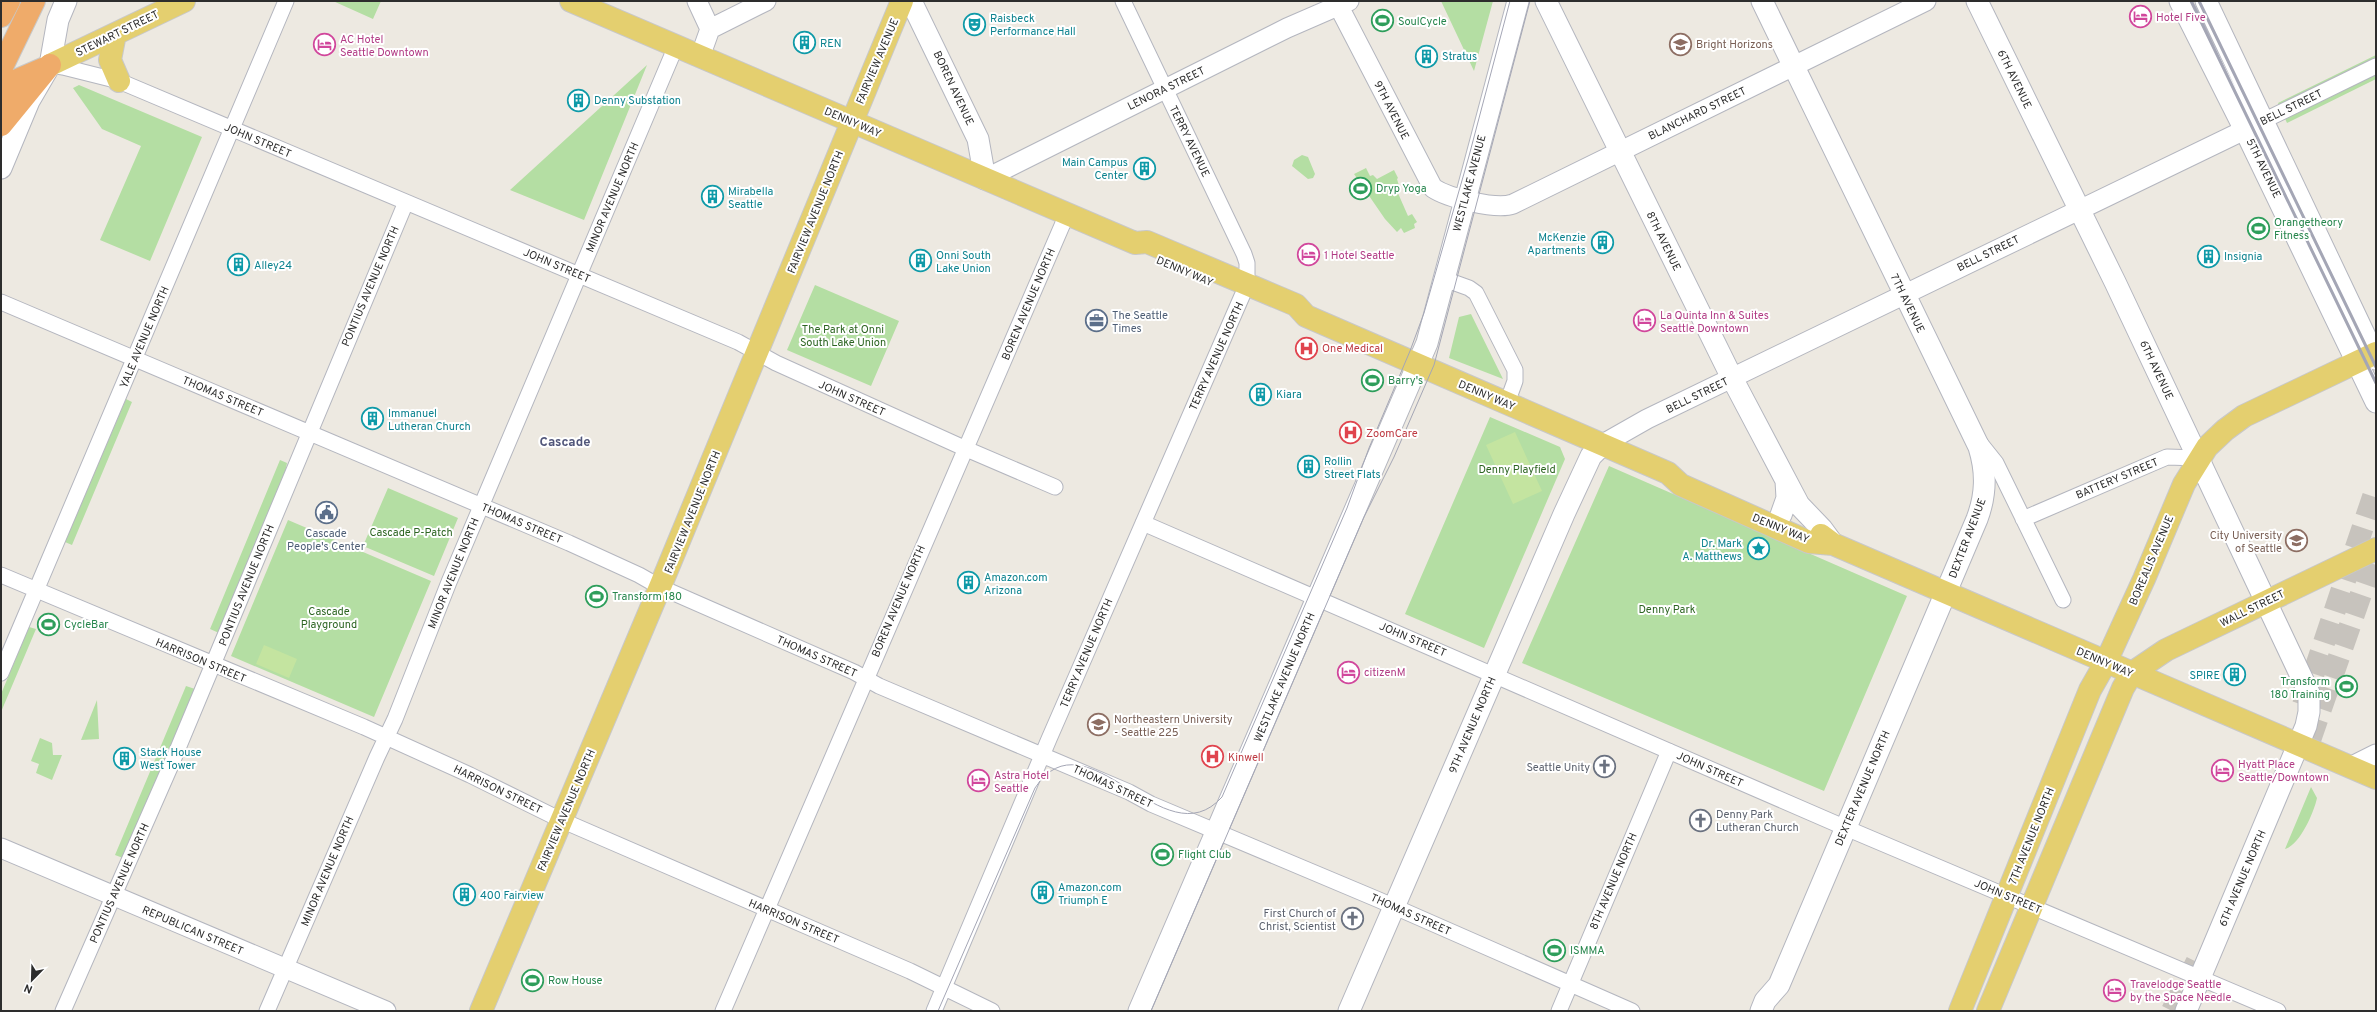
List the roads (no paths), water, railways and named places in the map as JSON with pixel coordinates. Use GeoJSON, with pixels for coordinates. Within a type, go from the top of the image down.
{"type":"FeatureCollection","features":[{"type":"Feature","properties":{"kind":"highway"},"geometry":{"type":"LineString","coordinates":[[1,16],[10,1]]}},
{"type":"Feature","properties":{"kind":"highway"},"geometry":{"type":"LineString","coordinates":[[1,69],[34,1]]}},
{"type":"Feature","properties":{"kind":"highway"},"geometry":{"type":"LineString","coordinates":[[1,96],[15,81],[50,65]]}},
{"type":"Feature","properties":{"kind":"highway"},"geometry":{"type":"LineString","coordinates":[[1,125],[50,65]]}},
{"type":"Feature","properties":{"kind":"main road"},"geometry":{"type":"LineString","coordinates":[[1,168],[29,100],[50,65],[58,20],[66,1]]}},
{"type":"Feature","properties":{"kind":"main road","name":"STEWART STREET"},"geometry":{"type":"LineString","coordinates":[[50,65],[184,1]]}},
{"type":"Feature","properties":{"kind":"main road","name":"DENNY WAY"},"geometry":{"type":"LineString","coordinates":[[571,1],[1135,243],[1142,253],[1245,290],[1290,316],[1306,316],[1603,444],[1668,473],[1681,485],[1809,542],[1833,544]]}},
{"type":"Feature","properties":{"kind":"main road","name":"FAIRVIEW AVENUE"},"geometry":{"type":"LineString","coordinates":[[852,121],[902,1]]}},
{"type":"Feature","properties":{"kind":"main road","name":"BOREN AVENUE"},"geometry":{"type":"LineString","coordinates":[[912,1],[978,139],[985,179]]}},
{"type":"Feature","properties":{"kind":"main road","name":"WESTLAKE AVENUE"},"geometry":{"type":"LineString","coordinates":[[1418,365],[1427,344],[1518,1]]}},
{"type":"Feature","properties":{"kind":"main road","name":"8TH AVENUE"},"geometry":{"type":"LineString","coordinates":[[1546,1],[1732,378],[1785,479],[1799,505],[1822,529],[1833,544]]}},
{"type":"Feature","properties":{"kind":"main road","name":"7TH AVENUE"},"geometry":{"type":"LineString","coordinates":[[1762,1],[1974,436]]}},
{"type":"Feature","properties":{"kind":"main road","name":"6TH AVENUE"},"geometry":{"type":"LineString","coordinates":[[1977,1],[2080,210],[2199,458],[2309,693],[2308,718],[2298,745]]}},
{"type":"Feature","properties":{"kind":"main road","name":"5TH AVENUE"},"geometry":{"type":"LineString","coordinates":[[2180,1],[2254,126],[2371,357],[2376,402]]}},
{"type":"Feature","properties":{"kind":"main road","name":"5TH AVENUE"},"geometry":{"type":"LineString","coordinates":[[2206,1],[2254,126]]}},
{"type":"Feature","properties":{"kind":"main road"},"geometry":{"type":"LineString","coordinates":[[115,34],[110,60],[119,81]]}},
{"type":"Feature","properties":{"kind":"main road","name":"FAIRVIEW AVENUE NORTH"},"geometry":{"type":"LineString","coordinates":[[481,1011],[660,587],[852,121]]}},
{"type":"Feature","properties":{"kind":"main road"},"geometry":{"type":"LineString","coordinates":[[2199,458],[2217,437],[2244,416],[2371,357]]}},
{"type":"Feature","properties":{"kind":"main road","name":"WESTLAKE AVENUE NORTH"},"geometry":{"type":"LineString","coordinates":[[1139,1011],[1418,365]]}},
{"type":"Feature","properties":{"kind":"main road","name":"DEXTER AVENUE"},"geometry":{"type":"LineString","coordinates":[[1945,592],[1977,519],[1984,496],[1986,484],[1983,459],[1974,436]]}},
{"type":"Feature","properties":{"kind":"main road","name":"9TH AVENUE NORTH"},"geometry":{"type":"LineString","coordinates":[[1349,1011],[1589,459],[1603,444]]}},
{"type":"Feature","properties":{"kind":"main road","name":"BOREALIS AVENUE"},"geometry":{"type":"LineString","coordinates":[[2106,662],[2184,484],[2199,458]]}},
{"type":"Feature","properties":{"kind":"main road","name":"DENNY WAY"},"geometry":{"type":"LineString","coordinates":[[1668,473],[1685,474],[1781,515],[1813,529],[1833,544],[2376,778]]}},
{"type":"Feature","properties":{"kind":"main road"},"geometry":{"type":"LineString","coordinates":[[1781,515],[1787,498],[1785,479]]}},
{"type":"Feature","properties":{"kind":"main road","name":"WALL STREET"},"geometry":{"type":"LineString","coordinates":[[2132,673],[2166,650],[2376,549]]}},
{"type":"Feature","properties":{"kind":"main road","name":"DEXTER AVENUE NORTH"},"geometry":{"type":"LineString","coordinates":[[1776,1011],[1779,985],[1945,592]]}},
{"type":"Feature","properties":{"kind":"main road","name":"7TH AVENUE NORTH"},"geometry":{"type":"LineString","coordinates":[[1960,1011],[2090,690],[2106,662]]}},
{"type":"Feature","properties":{"kind":"main road"},"geometry":{"type":"LineString","coordinates":[[1988,1011],[2123,688],[2132,673]]}},
{"type":"Feature","properties":{"kind":"main road","name":"6TH AVENUE NORTH"},"geometry":{"type":"LineString","coordinates":[[2186,1011],[2298,745]]}},
{"type":"Feature","properties":{"kind":"main road","name":"DEXTER AVENUE NORTH"},"geometry":{"type":"LineString","coordinates":[[1761,1011],[1765,1001],[1779,985]]}},
{"type":"Feature","properties":{"kind":"street","name":"YALE AVENUE NORTH"},"geometry":{"type":"LineString","coordinates":[[1,673],[286,1]]}},
{"type":"Feature","properties":{"kind":"street"},"geometry":{"type":"LineString","coordinates":[[697,1],[710,29]]}},
{"type":"Feature","properties":{"kind":"street"},"geometry":{"type":"LineString","coordinates":[[700,57],[710,29],[766,1]]}},
{"type":"Feature","properties":{"kind":"street","name":"TERRY AVENUE"},"geometry":{"type":"LineString","coordinates":[[1123,1],[1244,254],[1247,263],[1245,290]]}},
{"type":"Feature","properties":{"kind":"street","name":"BLANCHARD STREET"},"geometry":{"type":"LineString","coordinates":[[1464,200],[1496,206],[1508,206],[1926,1]]}},
{"type":"Feature","properties":{"kind":"street","name":"LENORA STREET"},"geometry":{"type":"LineString","coordinates":[[985,179],[1165,88],[1342,2]]}},
{"type":"Feature","properties":{"kind":"street","name":"9TH AVENUE"},"geometry":{"type":"LineString","coordinates":[[1342,2],[1433,188],[1445,196],[1464,200]]}},
{"type":"Feature","properties":{"kind":"street","name":"MINOR AVENUE NORTH"},"geometry":{"type":"LineString","coordinates":[[267,1011],[386,738],[481,506],[676,46]]}},
{"type":"Feature","properties":{"kind":"street","name":"JOHN STREET"},"geometry":{"type":"LineString","coordinates":[[50,65],[69,68],[119,81],[579,274],[738,342],[757,353],[964,448],[1055,487]]}},
{"type":"Feature","properties":{"kind":"street","name":"BELL STREET"},"geometry":{"type":"LineString","coordinates":[[1603,444],[1647,419],[2376,66]]}},
{"type":"Feature","properties":{"kind":"street","name":"PONTIUS AVENUE NORTH"},"geometry":{"type":"LineString","coordinates":[[63,1011],[213,665],[308,432],[406,202]]}},
{"type":"Feature","properties":{"kind":"street","name":"BOREN AVENUE NORTH"},"geometry":{"type":"LineString","coordinates":[[723,1011],[865,678],[1066,214]]}},
{"type":"Feature","properties":{"kind":"street"},"geometry":{"type":"LineString","coordinates":[[1444,279],[1469,288],[1481,300],[1515,370],[1515,381],[1507,403]]}},
{"type":"Feature","properties":{"kind":"street","name":"TERRY AVENUE NORTH"},"geometry":{"type":"LineString","coordinates":[[934,1011],[1042,755],[1245,290]]}},
{"type":"Feature","properties":{"kind":"street","name":"THOMAS STREET"},"geometry":{"type":"LineString","coordinates":[[1,302],[583,549],[639,575],[660,587],[865,678],[1632,1011]]}},
{"type":"Feature","properties":{"kind":"street","name":"7TH AVENUE"},"geometry":{"type":"LineString","coordinates":[[1974,436],[1996,463],[2062,600]]}},
{"type":"Feature","properties":{"kind":"street","name":"BATTERY STREET"},"geometry":{"type":"LineString","coordinates":[[2023,520],[2167,457],[2199,458]]}},
{"type":"Feature","properties":{"kind":"street","name":"JOHN STREET"},"geometry":{"type":"LineString","coordinates":[[1143,523],[1846,828],[2278,1011]]}},
{"type":"Feature","properties":{"kind":"street","name":"HARRISON STREET"},"geometry":{"type":"LineString","coordinates":[[1,575],[386,738],[470,775],[561,820],[910,971],[992,1011]]}},
{"type":"Feature","properties":{"kind":"street","name":"8TH AVENUE NORTH"},"geometry":{"type":"LineString","coordinates":[[1559,1011],[1668,751]]}},
{"type":"Feature","properties":{"kind":"street"},"geometry":{"type":"LineString","coordinates":[[2350,767],[2376,754]]}},
{"type":"Feature","properties":{"kind":"street","name":"REPUBLICAN STREET"},"geometry":{"type":"LineString","coordinates":[[1,848],[386,1011]]}},
{"type":"Feature","properties":{"kind":"tunnel"},"geometry":{"type":"LineString","coordinates":[[2303,705],[2376,488]]}},
{"type":"Feature","properties":{"kind":"tunnel"},"geometry":{"type":"LineString","coordinates":[[2310,740],[2376,551]]}},
{"type":"Feature","properties":{"kind":"tunnel"},"geometry":{"type":"LineString","coordinates":[[2172,1011],[2199,957]]}},
{"type":"Feature","properties":{"kind":"tram line"},"geometry":{"type":"LineString","coordinates":[[938,1011],[1035,788],[1056,768],[1078,765],[1102,773],[1151,802],[1176,812],[1199,812],[1222,797],[1347,508],[1369,448],[1410,351],[1424,313],[1469,156],[1510,1]]}},
{"type":"Feature","properties":{"kind":"tram line"},"geometry":{"type":"LineString","coordinates":[[1151,1011],[1364,517],[1394,457],[1434,365],[1530,1]]}},
{"type":"Feature","properties":{"kind":"railway"},"geometry":{"type":"LineString","coordinates":[[2191,1],[2376,383]]}},
{"type":"Feature","properties":{"kind":"railway"},"geometry":{"type":"LineString","coordinates":[[2199,1],[2376,367]]}},
{"type":"Feature","properties":{"kind":"place","name":"Hotel Five"},"geometry":{"type":"Point","coordinates":[2141,17]}},
{"type":"Feature","properties":{"kind":"place","name":"SoulCycle"},"geometry":{"type":"Point","coordinates":[1383,21]}},
{"type":"Feature","properties":{"kind":"place","name":"Raisbeck Performance Hall"},"geometry":{"type":"Point","coordinates":[974,24]}},
{"type":"Feature","properties":{"kind":"place","name":"REN"},"geometry":{"type":"Point","coordinates":[805,43]}},
{"type":"Feature","properties":{"kind":"place","name":"Bright Horizons"},"geometry":{"type":"Point","coordinates":[1680,44]}},
{"type":"Feature","properties":{"kind":"place","name":"AC Hotel Seattle Downtown"},"geometry":{"type":"Point","coordinates":[324,45]}},
{"type":"Feature","properties":{"kind":"place","name":"Stratus"},"geometry":{"type":"Point","coordinates":[1427,56]}},
{"type":"Feature","properties":{"kind":"place","name":"Denny Substation"},"geometry":{"type":"Point","coordinates":[578,100]}},
{"type":"Feature","properties":{"kind":"place","name":"Main Campus Center"},"geometry":{"type":"Point","coordinates":[1144,168]}},
{"type":"Feature","properties":{"kind":"place","name":"Dryp Yoga"},"geometry":{"type":"Point","coordinates":[1361,188]}},
{"type":"Feature","properties":{"kind":"place","name":"Mirabella Seattle"},"geometry":{"type":"Point","coordinates":[712,197]}},
{"type":"Feature","properties":{"kind":"place","name":"Orangetheory Fitness"},"geometry":{"type":"Point","coordinates":[2258,228]}},
{"type":"Feature","properties":{"kind":"place","name":"McKenzie Apartments"},"geometry":{"type":"Point","coordinates":[1602,243]}},
{"type":"Feature","properties":{"kind":"place","name":"1 Hotel Seattle"},"geometry":{"type":"Point","coordinates":[1308,255]}},
{"type":"Feature","properties":{"kind":"place","name":"Insignia"},"geometry":{"type":"Point","coordinates":[2208,256]}},
{"type":"Feature","properties":{"kind":"place","name":"Onni South Lake Union"},"geometry":{"type":"Point","coordinates":[920,261]}},
{"type":"Feature","properties":{"kind":"place","name":"Alley24"},"geometry":{"type":"Point","coordinates":[239,265]}},
{"type":"Feature","properties":{"kind":"place","name":"The Seattle Times"},"geometry":{"type":"Point","coordinates":[1096,321]}},
{"type":"Feature","properties":{"kind":"place","name":"La Quinta Inn & Suites Seattle Downtown"},"geometry":{"type":"Point","coordinates":[1644,321]}},
{"type":"Feature","properties":{"kind":"place","name":"One Medical"},"geometry":{"type":"Point","coordinates":[1306,348]}},
{"type":"Feature","properties":{"kind":"place","name":"Barry's"},"geometry":{"type":"Point","coordinates":[1372,380]}},
{"type":"Feature","properties":{"kind":"place","name":"Kiara"},"geometry":{"type":"Point","coordinates":[1260,394]}},
{"type":"Feature","properties":{"kind":"place","name":"Immanuel Lutheran Church"},"geometry":{"type":"Point","coordinates":[372,419]}},
{"type":"Feature","properties":{"kind":"place","name":"ZoomCare"},"geometry":{"type":"Point","coordinates":[1351,433]}},
{"type":"Feature","properties":{"kind":"place","name":"Rollin Street Flats"},"geometry":{"type":"Point","coordinates":[1308,467]}},
{"type":"Feature","properties":{"kind":"place","name":"Cascade People's Center"},"geometry":{"type":"Point","coordinates":[326,513]}},
{"type":"Feature","properties":{"kind":"place","name":"City University of Seattle"},"geometry":{"type":"Point","coordinates":[2297,541]}},
{"type":"Feature","properties":{"kind":"place","name":"Dr. Mark A. Matthews"},"geometry":{"type":"Point","coordinates":[1758,549]}},
{"type":"Feature","properties":{"kind":"place","name":"Amazon.com Arizona"},"geometry":{"type":"Point","coordinates":[968,583]}},
{"type":"Feature","properties":{"kind":"place","name":"Transform 180"},"geometry":{"type":"Point","coordinates":[596,596]}},
{"type":"Feature","properties":{"kind":"place","name":"CycleBar"},"geometry":{"type":"Point","coordinates":[49,624]}},
{"type":"Feature","properties":{"kind":"place","name":"citizenM"},"geometry":{"type":"Point","coordinates":[1349,672]}},
{"type":"Feature","properties":{"kind":"place","name":"SPIRE"},"geometry":{"type":"Point","coordinates":[2235,675]}},
{"type":"Feature","properties":{"kind":"place","name":"Transform 180 Training"},"geometry":{"type":"Point","coordinates":[2346,687]}},
{"type":"Feature","properties":{"kind":"place","name":"Northeastern University - Seattle 225"},"geometry":{"type":"Point","coordinates":[1098,725]}},
{"type":"Feature","properties":{"kind":"place","name":"Kinwell"},"geometry":{"type":"Point","coordinates":[1212,757]}},
{"type":"Feature","properties":{"kind":"place","name":"Stack House West Tower"},"geometry":{"type":"Point","coordinates":[125,758]}},
{"type":"Feature","properties":{"kind":"place","name":"Seattle Unity"},"geometry":{"type":"Point","coordinates":[1605,767]}},
{"type":"Feature","properties":{"kind":"place","name":"Hyatt Place Seattle/Downtown"},"geometry":{"type":"Point","coordinates":[2223,770]}},
{"type":"Feature","properties":{"kind":"place","name":"Astra Hotel Seattle"},"geometry":{"type":"Point","coordinates":[978,781]}},
{"type":"Feature","properties":{"kind":"place","name":"Denny Park Lutheran Church"},"geometry":{"type":"Point","coordinates":[1701,820]}},
{"type":"Feature","properties":{"kind":"place","name":"Flight Club"},"geometry":{"type":"Point","coordinates":[1163,854]}},
{"type":"Feature","properties":{"kind":"place","name":"Amazon.com Triumph E"},"geometry":{"type":"Point","coordinates":[1042,893]}},
{"type":"Feature","properties":{"kind":"place","name":"400 Fairview"},"geometry":{"type":"Point","coordinates":[465,895]}},
{"type":"Feature","properties":{"kind":"place","name":"First Church of Christ, Scientist"},"geometry":{"type":"Point","coordinates":[1352,919]}},
{"type":"Feature","properties":{"kind":"place","name":"ISMMA"},"geometry":{"type":"Point","coordinates":[1555,950]}},
{"type":"Feature","properties":{"kind":"place","name":"Row House"},"geometry":{"type":"Point","coordinates":[533,980]}},
{"type":"Feature","properties":{"kind":"place","name":"Travelodge Seattle by the Space Needle"},"geometry":{"type":"Point","coordinates":[2115,990]}},
{"type":"Feature","properties":{"kind":"district","name":"Cascade"},"geometry":{"type":"Point","coordinates":[565,441]}},
{"type":"Feature","properties":{"kind":"park label","name":"The Park at Onni South Lake Union"},"geometry":{"type":"Point","coordinates":[843,335]}},
{"type":"Feature","properties":{"kind":"park label","name":"Denny Playfield"},"geometry":{"type":"Point","coordinates":[1517,469]}},
{"type":"Feature","properties":{"kind":"park label","name":"Cascade P-Patch"},"geometry":{"type":"Point","coordinates":[411,532]}},
{"type":"Feature","properties":{"kind":"park label","name":"Denny Park"},"geometry":{"type":"Point","coordinates":[1667,609]}},
{"type":"Feature","properties":{"kind":"park label","name":"Cascade Playground"},"geometry":{"type":"Point","coordinates":[329,617]}}]}
